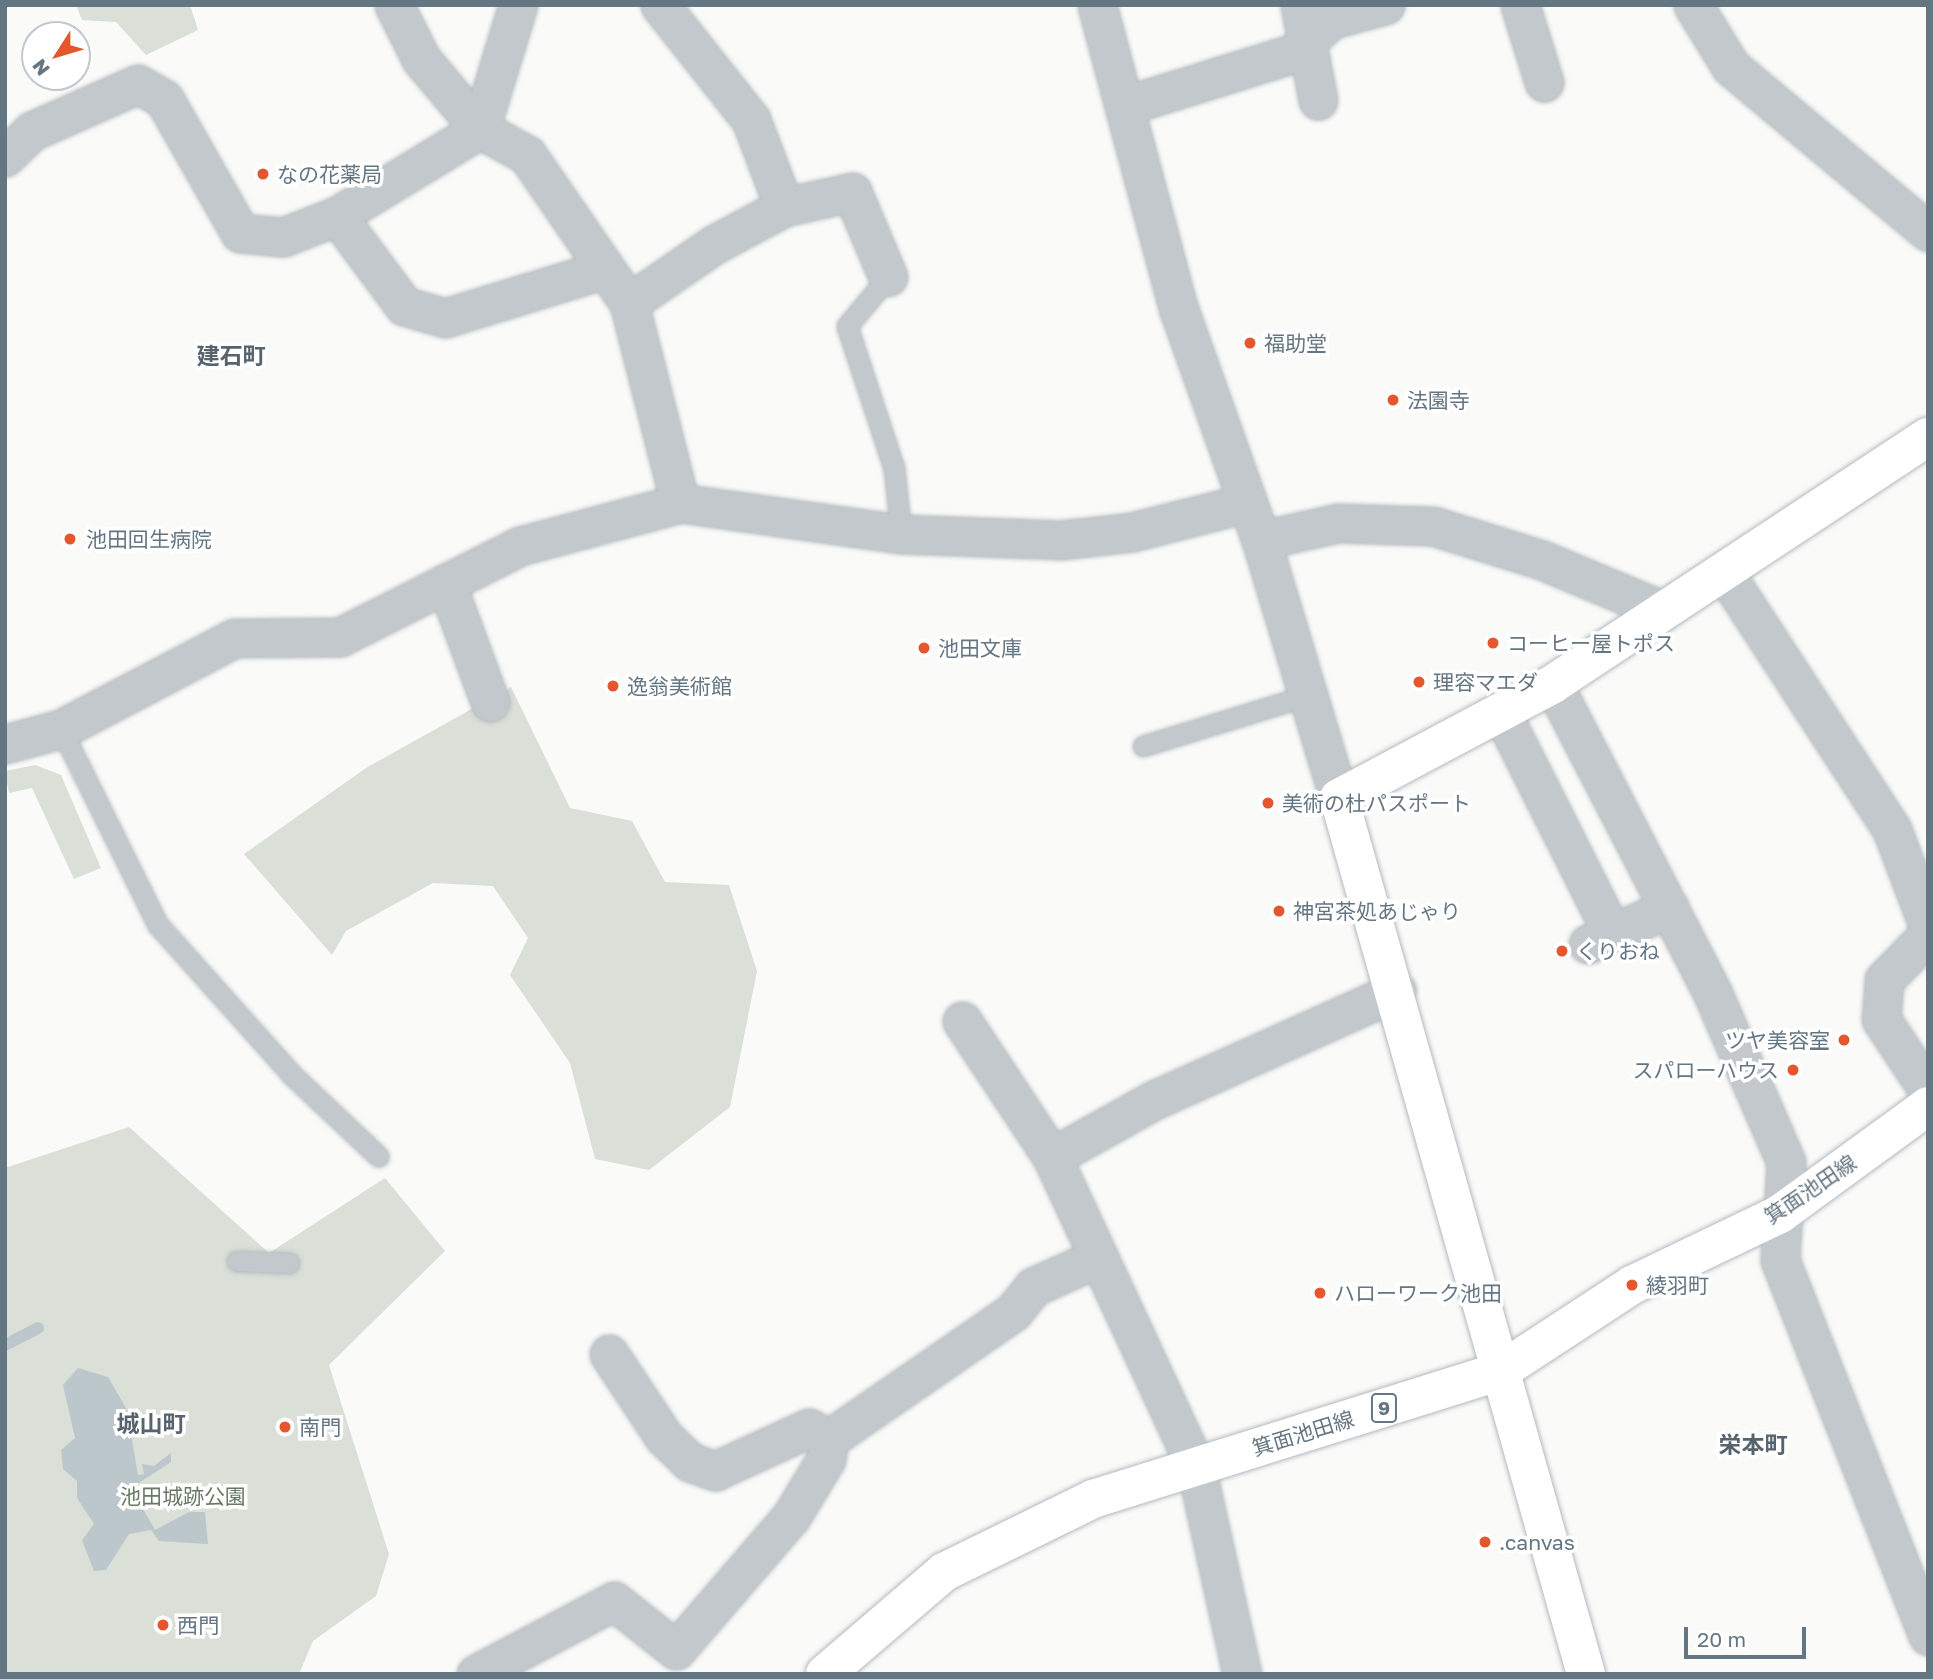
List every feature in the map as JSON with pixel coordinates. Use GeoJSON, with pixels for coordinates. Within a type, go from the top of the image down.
{"type":"FeatureCollection","features":[{"type":"Feature","properties":{"kind":"street"},"geometry":{"type":"LineString","coordinates":[[394,5],[421,59],[480,129],[527,155],[629,303],[680,503]]}},
{"type":"Feature","properties":{"kind":"street"},"geometry":{"type":"LineString","coordinates":[[5,157],[32,131],[138,84],[164,99],[240,233],[283,237],[337,216],[480,129],[518,5]]}},
{"type":"Feature","properties":{"kind":"street"},"geometry":{"type":"LineString","coordinates":[[660,5],[751,120],[784,207]]}},
{"type":"Feature","properties":{"kind":"street"},"geometry":{"type":"LineString","coordinates":[[1097,5],[1179,310],[1261,540],[1397,991],[1499,1372],[1586,1674]]}},
{"type":"Feature","properties":{"kind":"street"},"geometry":{"type":"LineString","coordinates":[[1305,22],[1332,19],[1385,5]]}},
{"type":"Feature","properties":{"kind":"street"},"geometry":{"type":"LineString","coordinates":[[1520,5],[1544,82]]}},
{"type":"Feature","properties":{"kind":"street"},"geometry":{"type":"LineString","coordinates":[[1693,5],[1731,67],[1928,232]]}},
{"type":"Feature","properties":{"kind":"street"},"geometry":{"type":"LineString","coordinates":[[1124,106],[1294,52],[1305,22]]}},
{"type":"Feature","properties":{"kind":"street"},"geometry":{"type":"LineString","coordinates":[[1305,22],[1318,100]]}},
{"type":"Feature","properties":{"kind":"street"},"geometry":{"type":"LineString","coordinates":[[629,303],[715,244],[784,207],[852,192],[888,277]]}},
{"type":"Feature","properties":{"kind":"street"},"geometry":{"type":"LineString","coordinates":[[337,216],[404,306],[445,318],[606,269]]}},
{"type":"Feature","properties":{"kind":"street"},"geometry":{"type":"LineString","coordinates":[[1339,798],[1553,684],[1926,442]]}},
{"type":"Feature","properties":{"kind":"street"},"geometry":{"type":"LineString","coordinates":[[5,744],[61,729],[234,639],[340,637],[520,545],[680,503],[901,534],[1061,540],[1132,532],[1246,503]]}},
{"type":"Feature","properties":{"kind":"street"},"geometry":{"type":"LineString","coordinates":[[1261,540],[1338,523],[1433,526],[1542,560],[1664,611]]}},
{"type":"Feature","properties":{"kind":"street"},"geometry":{"type":"LineString","coordinates":[[1724,572],[1892,830],[1928,925]]}},
{"type":"Feature","properties":{"kind":"street"},"geometry":{"type":"LineString","coordinates":[[446,583],[490,702]]}},
{"type":"Feature","properties":{"kind":"street"},"geometry":{"type":"LineString","coordinates":[[1553,684],[1669,908],[1786,1162],[1780,1214],[1780,1260],[1928,1636]]}},
{"type":"Feature","properties":{"kind":"street"},"geometry":{"type":"LineString","coordinates":[[1500,712],[1599,937],[1669,908]]}},
{"type":"Feature","properties":{"kind":"street"},"geometry":{"type":"LineString","coordinates":[[1928,935],[1884,980],[1881,1019],[1928,1090]]}},
{"type":"Feature","properties":{"kind":"street"},"geometry":{"type":"LineString","coordinates":[[1052,1157],[1154,1100],[1397,991]]}},
{"type":"Feature","properties":{"kind":"street"},"geometry":{"type":"LineString","coordinates":[[962,1021],[1052,1157],[1196,1467],[1242,1674]]}},
{"type":"Feature","properties":{"kind":"street","name":"箕面池田線"},"geometry":{"type":"LineString","coordinates":[[825,1674],[944,1572],[1093,1499],[1499,1372],[1632,1284],[1780,1214],[1928,1106]]}},
{"type":"Feature","properties":{"kind":"street"},"geometry":{"type":"LineString","coordinates":[[476,1674],[614,1601],[676,1650],[791,1517],[827,1460],[829,1439],[1013,1312],[1033,1287],[1098,1257]]}},
{"type":"Feature","properties":{"kind":"street"},"geometry":{"type":"LineString","coordinates":[[609,1354],[664,1437],[690,1462],[715,1471],[809,1428],[829,1439]]}},
{"type":"Feature","properties":{"kind":"lane"},"geometry":{"type":"LineString","coordinates":[[888,277],[847,326],[894,468],[901,534]]}},
{"type":"Feature","properties":{"kind":"lane"},"geometry":{"type":"LineString","coordinates":[[1143,746],[1308,695]]}},
{"type":"Feature","properties":{"kind":"lane"},"geometry":{"type":"LineString","coordinates":[[61,729],[158,925],[291,1074],[378,1156]]}},
{"type":"Feature","properties":{"kind":"lane"},"geometry":{"type":"LineString","coordinates":[[237,1261],[289,1263]]}},
{"type":"Feature","properties":{"kind":"green space"},"geometry":{"type":"Polygon","coordinates":[[[76,5],[190,5],[198,30],[146,55],[116,22],[82,20],[76,5]]]}},
{"type":"Feature","properties":{"kind":"green space"},"geometry":{"type":"Polygon","coordinates":[[[511,687],[570,808],[632,821],[665,882],[729,885],[757,971],[730,1107],[649,1170],[595,1159],[570,1063],[510,975],[528,938],[493,886],[433,883],[346,931],[332,955],[244,854],[366,768],[511,687]]]}},
{"type":"Feature","properties":{"kind":"green space"},"geometry":{"type":"Polygon","coordinates":[[[35,765],[61,775],[101,868],[74,879],[32,788],[9,793],[5,771],[35,765]]]}},
{"type":"Feature","properties":{"kind":"green space","name":"池田城跡公園"},"geometry":{"type":"Polygon","coordinates":[[[129,1127],[269,1253],[385,1178],[445,1251],[329,1365],[389,1554],[376,1596],[313,1641],[299,1674],[5,1674],[5,1168],[129,1127]]]}},
{"type":"Feature","properties":{"kind":"shaded area"},"geometry":{"type":"Polygon","coordinates":[[[78,1368],[108,1377],[127,1410],[138,1475],[144,1474],[142,1464],[154,1466],[171,1453],[171,1462],[131,1488],[155,1530],[189,1512],[205,1512],[208,1544],[159,1541],[151,1530],[129,1534],[106,1570],[94,1571],[82,1540],[94,1524],[77,1498],[77,1481],[63,1469],[61,1450],[75,1438],[63,1385],[78,1368]]]}},
{"type":"Feature","properties":{"kind":"waterway"},"geometry":{"type":"LineString","coordinates":[[5,1345],[38,1328]]}},
{"type":"Feature","properties":{"kind":"place","name":"なの花薬局"},"geometry":{"type":"Point","coordinates":[263,174]}},
{"type":"Feature","properties":{"kind":"place","name":"福助堂"},"geometry":{"type":"Point","coordinates":[1250,343]}},
{"type":"Feature","properties":{"kind":"place","name":"法園寺"},"geometry":{"type":"Point","coordinates":[1393,400]}},
{"type":"Feature","properties":{"kind":"place","name":"池田回生病院"},"geometry":{"type":"Point","coordinates":[70,539]}},
{"type":"Feature","properties":{"kind":"place","name":"コーヒー屋トポス"},"geometry":{"type":"Point","coordinates":[1493,643]}},
{"type":"Feature","properties":{"kind":"place","name":"池田文庫"},"geometry":{"type":"Point","coordinates":[924,648]}},
{"type":"Feature","properties":{"kind":"place","name":"理容マエダ"},"geometry":{"type":"Point","coordinates":[1419,682]}},
{"type":"Feature","properties":{"kind":"place","name":"逸翁美術館"},"geometry":{"type":"Point","coordinates":[613,686]}},
{"type":"Feature","properties":{"kind":"place","name":"美術の杜パスポート"},"geometry":{"type":"Point","coordinates":[1268,803]}},
{"type":"Feature","properties":{"kind":"place","name":"神宮茶処あじゃり"},"geometry":{"type":"Point","coordinates":[1279,911]}},
{"type":"Feature","properties":{"kind":"place","name":"くりおね"},"geometry":{"type":"Point","coordinates":[1562,951]}},
{"type":"Feature","properties":{"kind":"place","name":"ツヤ美容室"},"geometry":{"type":"Point","coordinates":[1844,1040]}},
{"type":"Feature","properties":{"kind":"place","name":"スパローハウス"},"geometry":{"type":"Point","coordinates":[1793,1070]}},
{"type":"Feature","properties":{"kind":"place","name":"綾羽町"},"geometry":{"type":"Point","coordinates":[1632,1285]}},
{"type":"Feature","properties":{"kind":"place","name":"ハローワーク池田"},"geometry":{"type":"Point","coordinates":[1320,1293]}},
{"type":"Feature","properties":{"kind":"place","name":"南門"},"geometry":{"type":"Point","coordinates":[285,1427]}},
{"type":"Feature","properties":{"kind":"place","name":".canvas"},"geometry":{"type":"Point","coordinates":[1485,1542]}},
{"type":"Feature","properties":{"kind":"place","name":"西門"},"geometry":{"type":"Point","coordinates":[163,1625]}},
{"type":"Feature","properties":{"kind":"district","name":"建石町"},"geometry":{"type":"Point","coordinates":[231,355]}},
{"type":"Feature","properties":{"kind":"district","name":"城山町"},"geometry":{"type":"Point","coordinates":[151,1423]}},
{"type":"Feature","properties":{"kind":"district","name":"栄本町"},"geometry":{"type":"Point","coordinates":[1753,1444]}}]}
